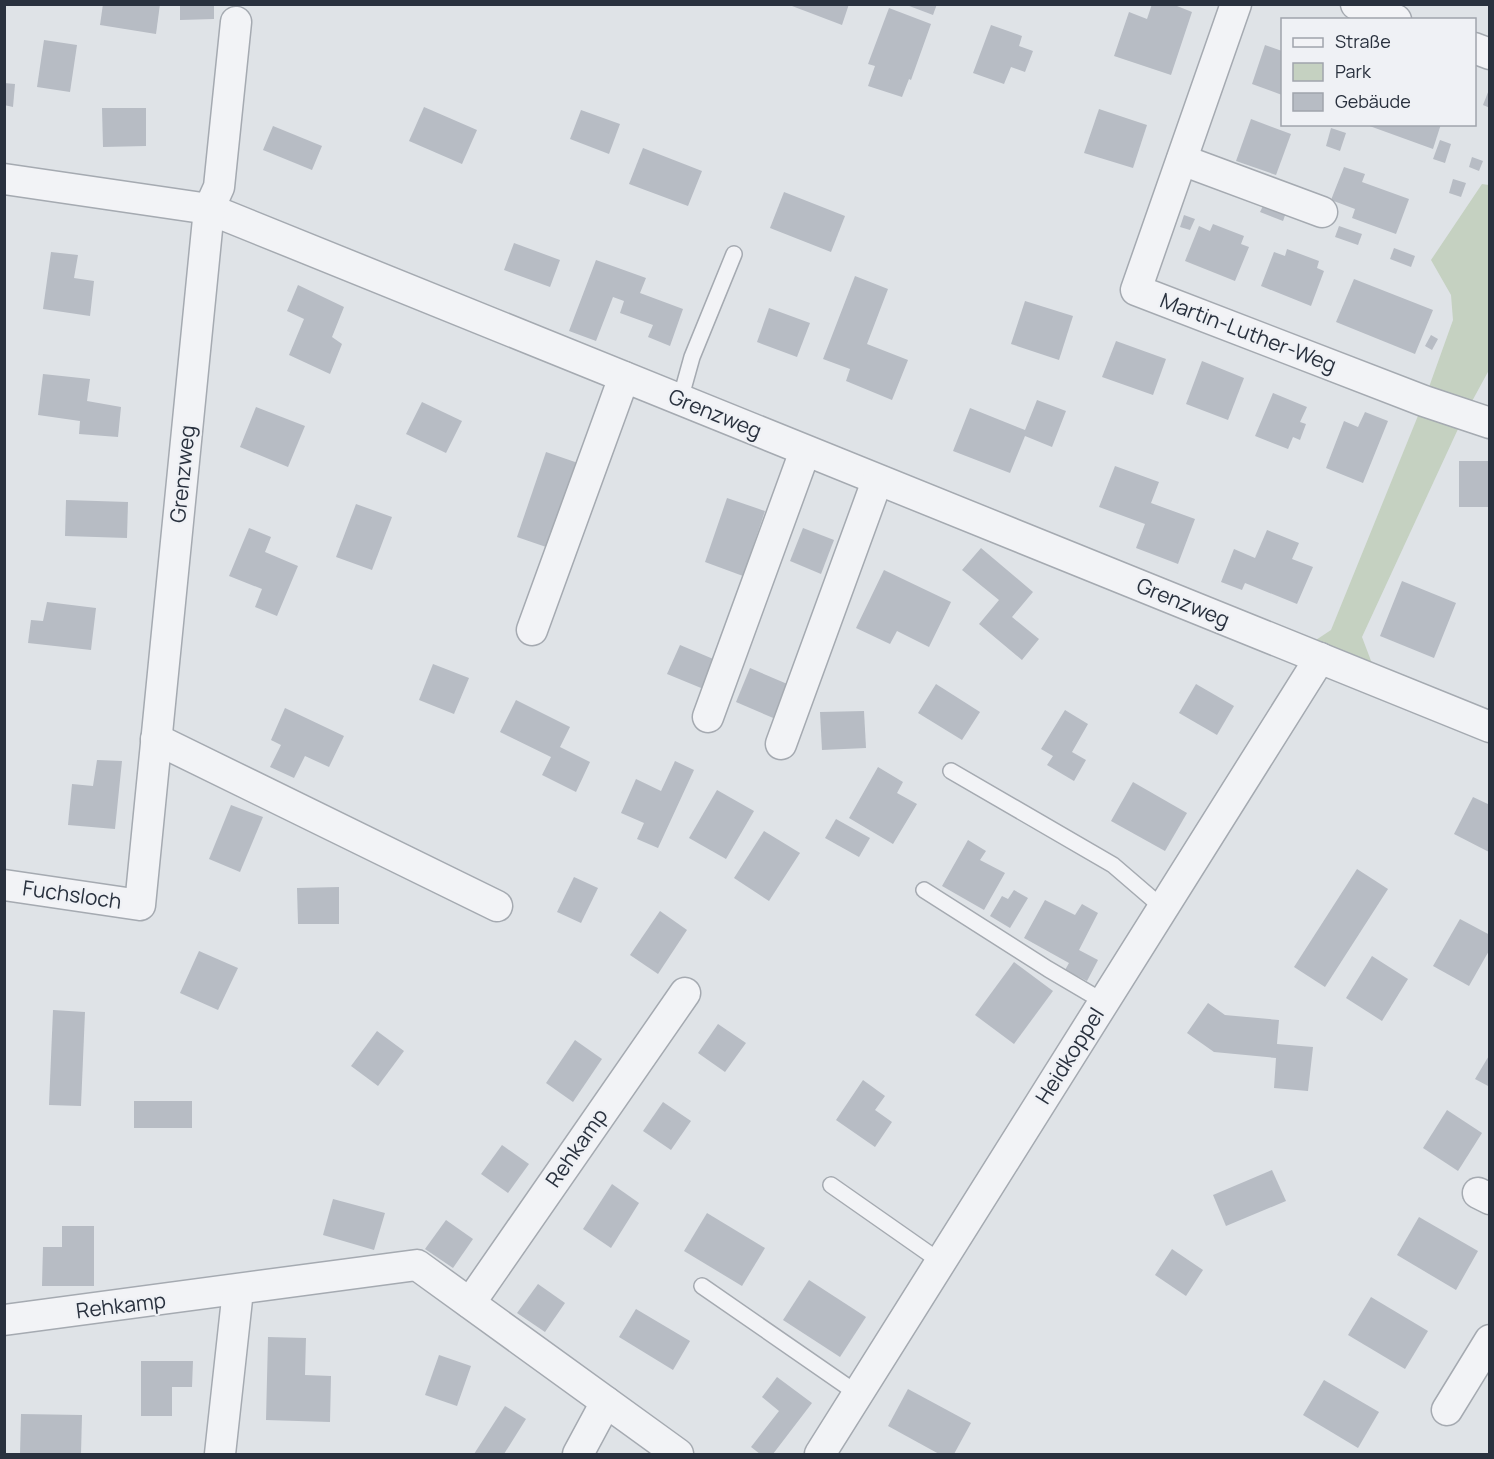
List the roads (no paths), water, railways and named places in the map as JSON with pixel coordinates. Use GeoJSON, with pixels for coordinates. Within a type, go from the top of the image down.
{"type":"FeatureCollection","features":[{"type":"Feature","properties":{"kind":"street","name":"Martin-Luther-Weg"},"geometry":{"type":"LineString","coordinates":[[1236,4],[1136,290],[1413,396],[1490,423]]}},
{"type":"Feature","properties":{"kind":"street"},"geometry":{"type":"LineString","coordinates":[[1356,4],[1391,18]]}},
{"type":"Feature","properties":{"kind":"street","name":"Grenzweg"},"geometry":{"type":"LineString","coordinates":[[140,904],[209,209],[219,187],[236,22]]}},
{"type":"Feature","properties":{"kind":"street"},"geometry":{"type":"LineString","coordinates":[[1182,160],[1322,212]]}},
{"type":"Feature","properties":{"kind":"street","name":"Grenzweg"},"geometry":{"type":"LineString","coordinates":[[4,179],[209,209],[1490,727]]}},
{"type":"Feature","properties":{"kind":"street"},"geometry":{"type":"LineString","coordinates":[[532,630],[624,377]]}},
{"type":"Feature","properties":{"kind":"street"},"geometry":{"type":"LineString","coordinates":[[708,717],[805,451]]}},
{"type":"Feature","properties":{"kind":"street"},"geometry":{"type":"LineString","coordinates":[[782,744],[877,481]]}},
{"type":"Feature","properties":{"kind":"street","name":"Heidkoppel"},"geometry":{"type":"LineString","coordinates":[[820,1455],[1320,658]]}},
{"type":"Feature","properties":{"kind":"street"},"geometry":{"type":"LineString","coordinates":[[156,739],[497,906]]}},
{"type":"Feature","properties":{"kind":"street","name":"Fuchsloch"},"geometry":{"type":"LineString","coordinates":[[4,885],[140,904]]}},
{"type":"Feature","properties":{"kind":"street","name":"Rehkamp"},"geometry":{"type":"LineString","coordinates":[[470,1304],[685,993]]}},
{"type":"Feature","properties":{"kind":"street","name":"Rehkamp"},"geometry":{"type":"LineString","coordinates":[[4,1320],[417,1265],[678,1455]]}},
{"type":"Feature","properties":{"kind":"street"},"geometry":{"type":"LineString","coordinates":[[220,1455],[238,1290]]}},
{"type":"Feature","properties":{"kind":"street"},"geometry":{"type":"LineString","coordinates":[[1447,1410],[1490,1340]]}},
{"type":"Feature","properties":{"kind":"street"},"geometry":{"type":"LineString","coordinates":[[578,1455],[606,1402]]}},
{"type":"Feature","properties":{"kind":"lane"},"geometry":{"type":"LineString","coordinates":[[680,400],[692,357],[734,254]]}},
{"type":"Feature","properties":{"kind":"lane"},"geometry":{"type":"LineString","coordinates":[[951,771],[1113,865],[1163,908]]}},
{"type":"Feature","properties":{"kind":"lane"},"geometry":{"type":"LineString","coordinates":[[924,890],[1104,1002]]}},
{"type":"Feature","properties":{"kind":"lane"},"geometry":{"type":"LineString","coordinates":[[831,1185],[941,1262]]}},
{"type":"Feature","properties":{"kind":"lane"},"geometry":{"type":"LineString","coordinates":[[702,1286],[858,1394]]}}]}
